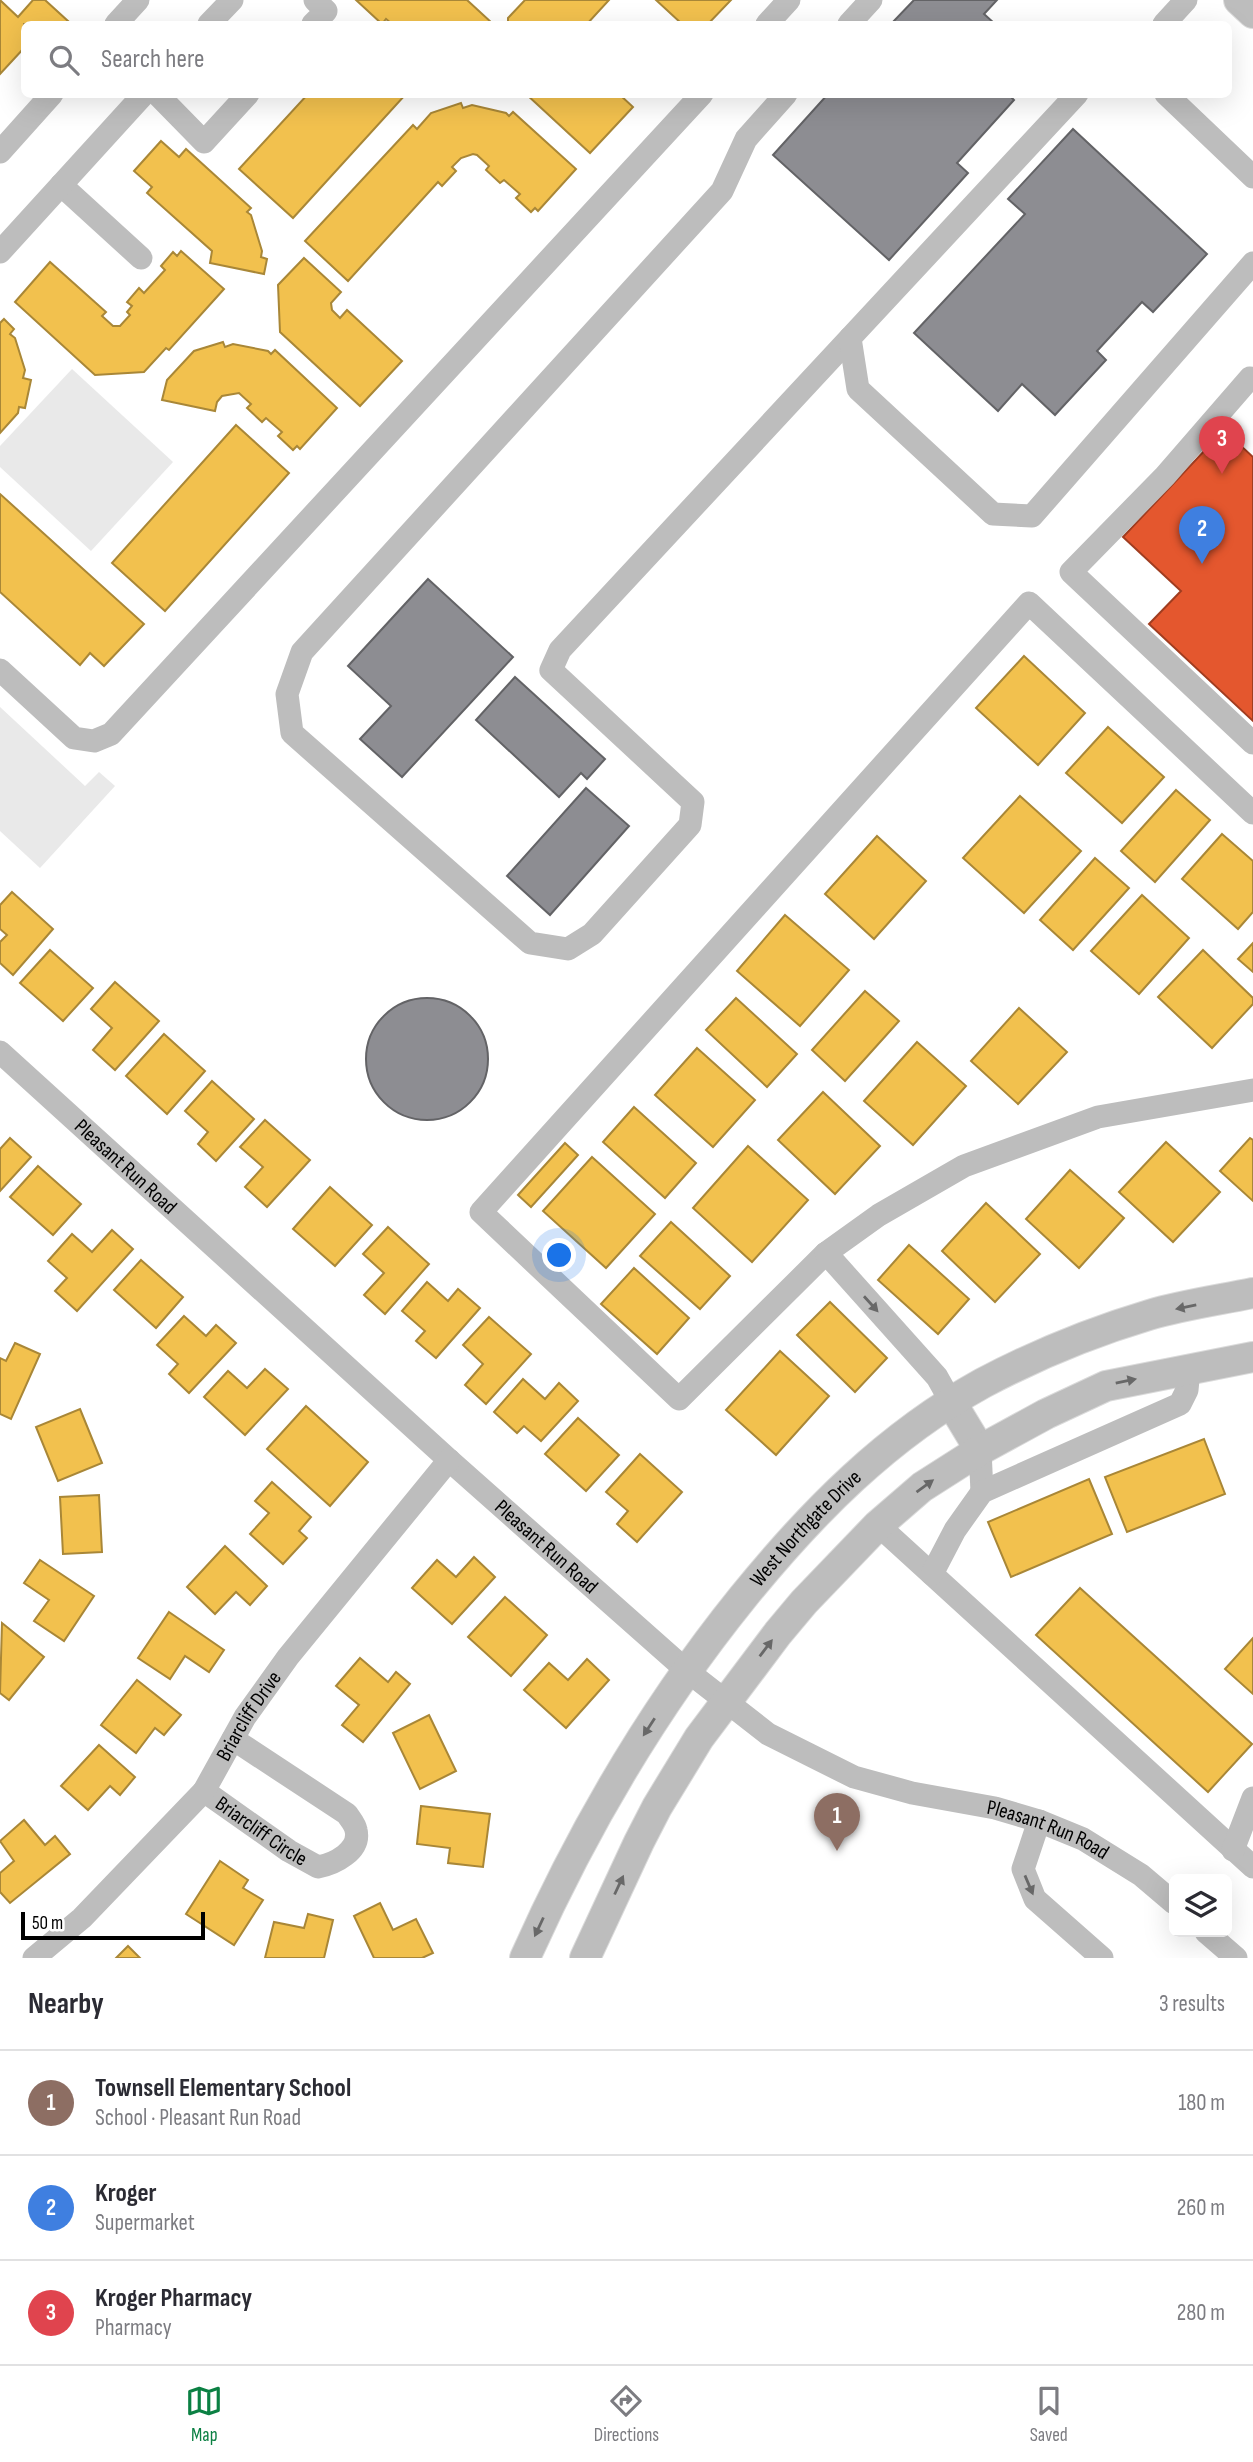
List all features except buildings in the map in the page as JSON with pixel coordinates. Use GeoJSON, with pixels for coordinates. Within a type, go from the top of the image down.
{"type":"FeatureCollection","features":[{"type":"Feature","properties":{"kind":"main road"},"geometry":{"type":"LineString","coordinates":[[1239,0],[1253,13]]}},
{"type":"Feature","properties":{"kind":"main road","name":"West Northgate Drive"},"geometry":{"type":"LineString","coordinates":[[525,1958],[561,1879],[598,1811],[686,1670],[774,1559],[841,1487],[894,1442],[951,1402],[1016,1367],[1087,1335],[1152,1314],[1253,1293]]}},
{"type":"Feature","properties":{"kind":"main road"},"geometry":{"type":"LineString","coordinates":[[584,1958],[657,1807],[699,1738],[804,1602],[878,1525],[922,1487],[980,1450],[1046,1414],[1106,1386],[1253,1357]]}},
{"type":"Feature","properties":{"kind":"main road"},"geometry":{"type":"LineString","coordinates":[[951,1402],[980,1450]]}},
{"type":"Feature","properties":{"kind":"street"},"geometry":{"type":"LineString","coordinates":[[119,21],[138,0]]}},
{"type":"Feature","properties":{"kind":"street"},"geometry":{"type":"LineString","coordinates":[[212,21],[232,0]]}},
{"type":"Feature","properties":{"kind":"street"},"geometry":{"type":"LineString","coordinates":[[315,0],[326,10],[316,21]]}},
{"type":"Feature","properties":{"kind":"street"},"geometry":{"type":"LineString","coordinates":[[770,21],[789,0]]}},
{"type":"Feature","properties":{"kind":"street"},"geometry":{"type":"LineString","coordinates":[[852,21],[871,0]]}},
{"type":"Feature","properties":{"kind":"street"},"geometry":{"type":"LineString","coordinates":[[1167,21],[1186,0]]}},
{"type":"Feature","properties":{"kind":"street"},"geometry":{"type":"LineString","coordinates":[[0,152],[48,98]]}},
{"type":"Feature","properties":{"kind":"street"},"geometry":{"type":"LineString","coordinates":[[0,252],[140,98]]}},
{"type":"Feature","properties":{"kind":"street"},"geometry":{"type":"LineString","coordinates":[[160,98],[204,142],[244,98]]}},
{"type":"Feature","properties":{"kind":"street"},"geometry":{"type":"LineString","coordinates":[[0,670],[74,738],[94,741],[111,734],[698,98]]}},
{"type":"Feature","properties":{"kind":"street"},"geometry":{"type":"LineString","coordinates":[[782,98],[746,139],[722,191],[302,652],[287,694],[292,733],[530,943],[568,949],[592,933],[690,825],[693,802],[551,670],[560,650],[1073,98]]}},
{"type":"Feature","properties":{"kind":"street"},"geometry":{"type":"LineString","coordinates":[[1170,98],[1253,177]]}},
{"type":"Feature","properties":{"kind":"street"},"geometry":{"type":"LineString","coordinates":[[61,185],[141,258]]}},
{"type":"Feature","properties":{"kind":"street"},"geometry":{"type":"LineString","coordinates":[[850,338],[858,389],[993,514],[1032,516],[1253,263]]}},
{"type":"Feature","properties":{"kind":"street"},"geometry":{"type":"LineString","coordinates":[[1252,378],[1165,475],[1071,572],[1253,743]]}},
{"type":"Feature","properties":{"kind":"street"},"geometry":{"type":"LineString","coordinates":[[1253,813],[1028,603],[481,1212],[679,1399],[826,1253],[879,1215],[964,1166],[1097,1116],[1253,1090]]}},
{"type":"Feature","properties":{"kind":"street","name":"Pleasant Run Road"},"geometry":{"type":"LineString","coordinates":[[0,1052],[449,1460],[686,1670],[768,1734],[854,1777],[912,1793],[995,1808],[1039,1821],[1083,1839],[1141,1875],[1169,1899]]}},
{"type":"Feature","properties":{"kind":"street"},"geometry":{"type":"LineString","coordinates":[[826,1253],[937,1377],[951,1402]]}},
{"type":"Feature","properties":{"kind":"street"},"geometry":{"type":"LineString","coordinates":[[932,1574],[955,1530],[982,1492],[1180,1404],[1187,1390],[1189,1369]]}},
{"type":"Feature","properties":{"kind":"street"},"geometry":{"type":"LineString","coordinates":[[980,1450],[982,1492]]}},
{"type":"Feature","properties":{"kind":"street","name":"Briarcliff Drive"},"geometry":{"type":"LineString","coordinates":[[34,1958],[82,1918],[204,1791],[245,1717],[288,1657],[449,1460]]}},
{"type":"Feature","properties":{"kind":"street"},"geometry":{"type":"LineString","coordinates":[[878,1525],[1253,1867]]}},
{"type":"Feature","properties":{"kind":"street","name":"Briarcliff Circle"},"geometry":{"type":"LineString","coordinates":[[204,1791],[289,1851],[317,1867],[333,1864],[352,1848],[356,1828],[347,1814],[233,1740]]}},
{"type":"Feature","properties":{"kind":"street"},"geometry":{"type":"LineString","coordinates":[[1233,1850],[1253,1798]]}},
{"type":"Feature","properties":{"kind":"street"},"geometry":{"type":"LineString","coordinates":[[1039,1821],[1023,1869],[1035,1899],[1102,1958]]}},
{"type":"Feature","properties":{"kind":"street"},"geometry":{"type":"LineString","coordinates":[[1212,1937],[1236,1958]]}},
{"type":"Feature","properties":{"kind":"shaded area"},"geometry":{"type":"Polygon","coordinates":[[[72,369],[173,462],[91,551],[0,467],[0,446],[72,369]]]}},
{"type":"Feature","properties":{"kind":"shaded area"},"geometry":{"type":"Polygon","coordinates":[[[0,707],[85,786],[99,772],[115,786],[40,868],[0,831],[0,707]]]}},
{"type":"Feature","properties":{"kind":"place","name":"Kroger Pharmacy"},"geometry":{"type":"Point","coordinates":[1222,474]}},
{"type":"Feature","properties":{"kind":"place","name":"Kroger"},"geometry":{"type":"Point","coordinates":[1202,564]}},
{"type":"Feature","properties":{"kind":"place","name":"Townsell Elementary School"},"geometry":{"type":"Point","coordinates":[837,1851]}}]}
